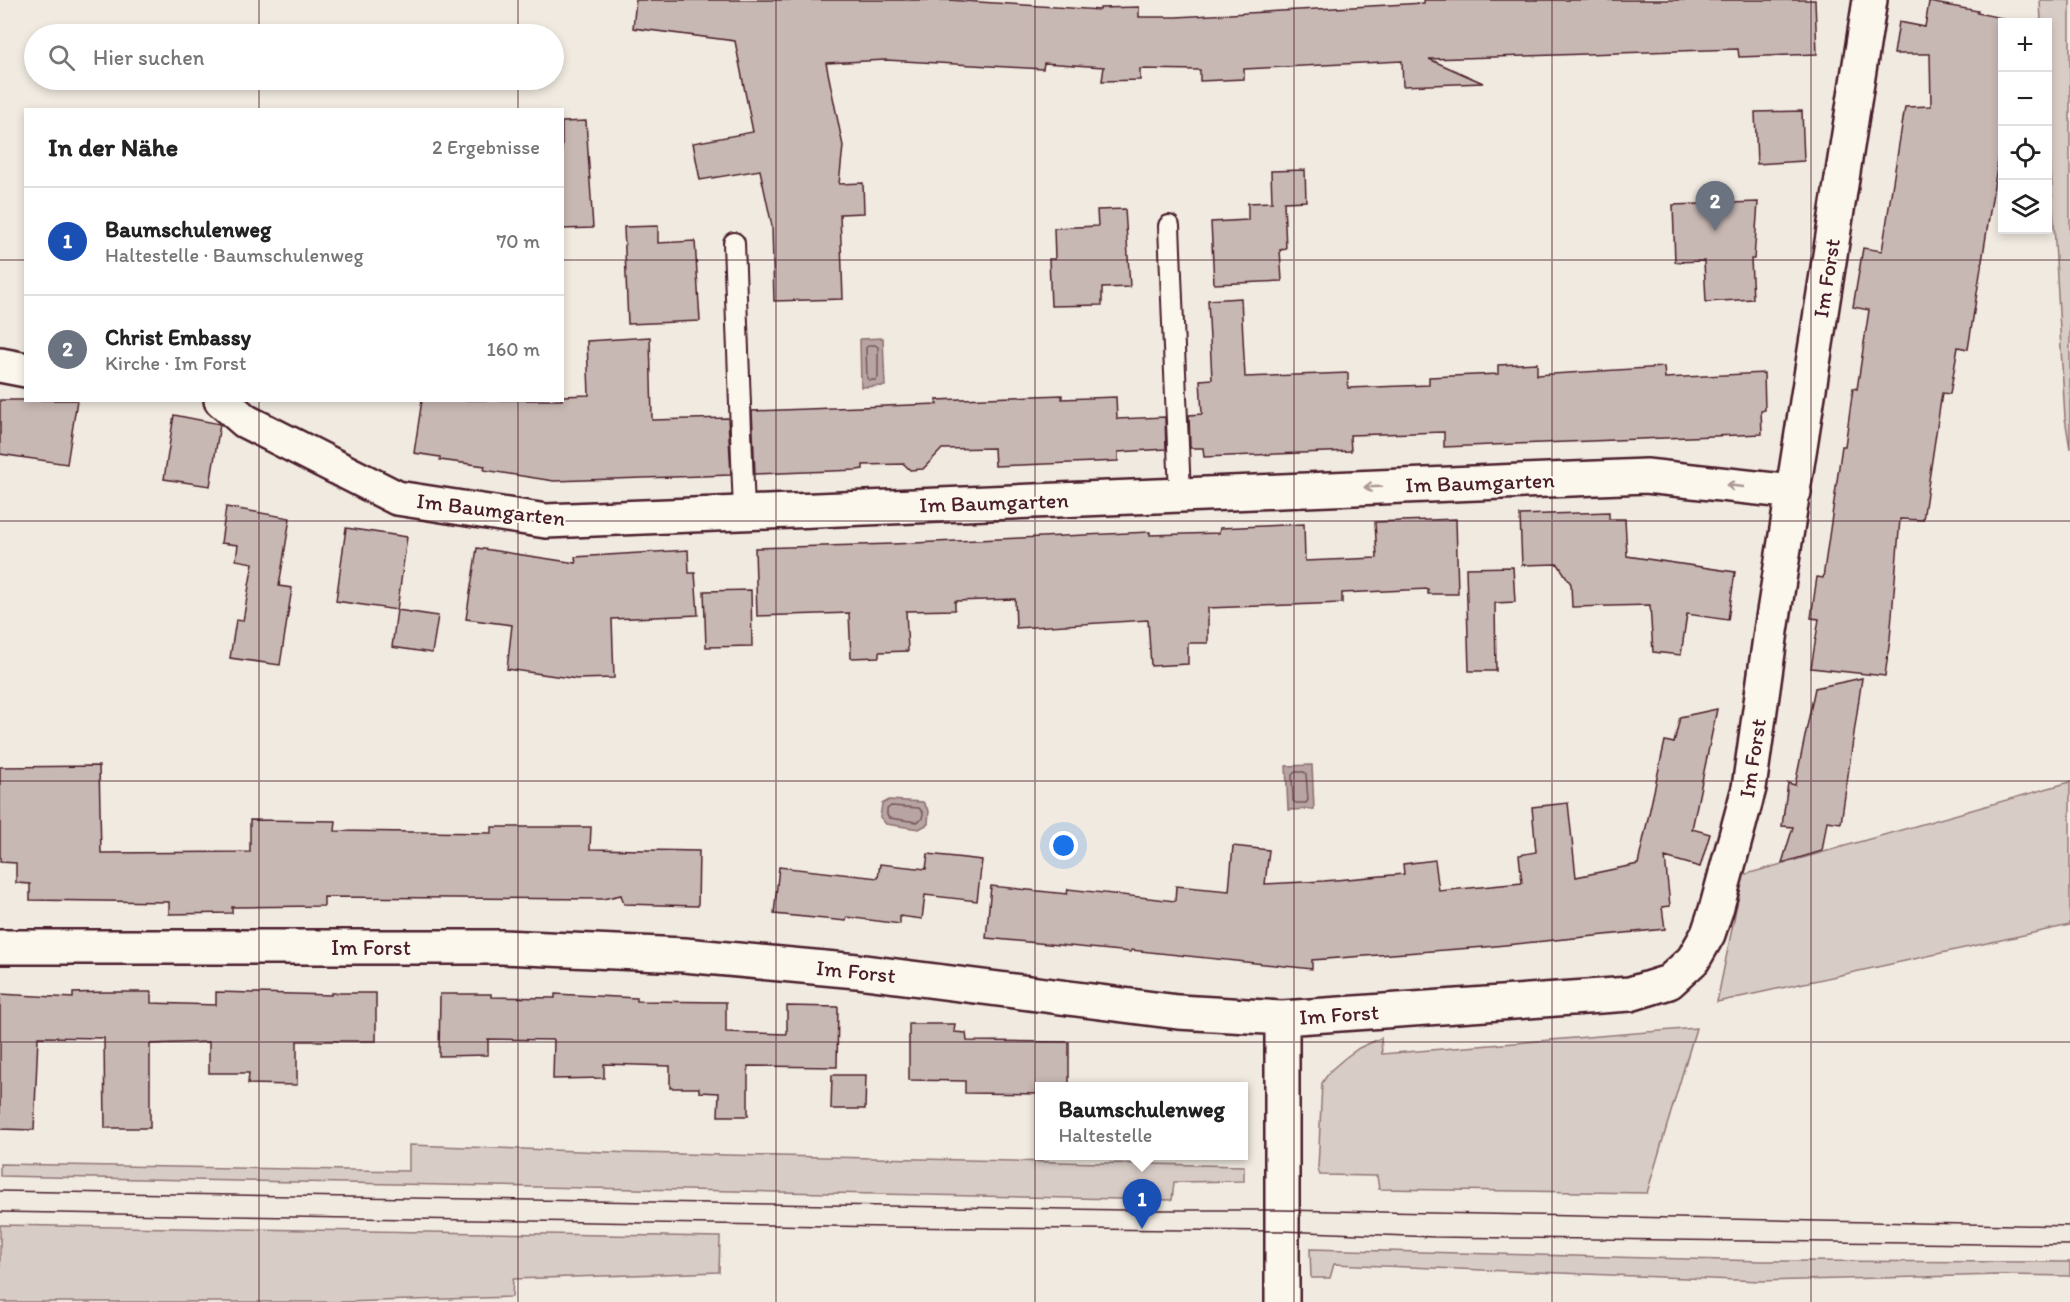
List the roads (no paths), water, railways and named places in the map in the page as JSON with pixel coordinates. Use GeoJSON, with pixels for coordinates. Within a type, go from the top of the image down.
{"type":"FeatureCollection","features":[{"type":"Feature","properties":{"kind":"street","name":"Im Forst"},"geometry":{"type":"LineString","coordinates":[[0,947],[502,947],[684,955],[868,972],[1178,1012],[1282,1018],[1630,994],[1669,982],[1693,960],[1708,934],[1749,788],[1870,0]]}},
{"type":"Feature","properties":{"kind":"street"},"geometry":{"type":"LineString","coordinates":[[0,365],[24,370]]}},
{"type":"Feature","properties":{"kind":"street","name":"Im Baumgarten"},"geometry":{"type":"LineString","coordinates":[[223,402],[245,421],[397,498],[546,520],[1646,476],[1794,492]]}},
{"type":"Feature","properties":{"kind":"street"},"geometry":{"type":"LineString","coordinates":[[1282,1018],[1282,1302]]}},
{"type":"Feature","properties":{"kind":"lane"},"geometry":{"type":"LineString","coordinates":[[1169,226],[1180,494]]}},
{"type":"Feature","properties":{"kind":"lane"},"geometry":{"type":"LineString","coordinates":[[734,243],[744,512]]}},
{"type":"Feature","properties":{"kind":"water"},"geometry":{"type":"Polygon","coordinates":[[[883,338],[885,386],[861,387],[860,339],[883,338]]]}},
{"type":"Feature","properties":{"kind":"water"},"geometry":{"type":"Polygon","coordinates":[[[1312,765],[1314,809],[1288,810],[1286,766],[1312,765]]]}},
{"type":"Feature","properties":{"kind":"water"},"geometry":{"type":"Polygon","coordinates":[[[889,800],[923,802],[929,811],[928,824],[919,829],[886,824],[880,817],[882,804],[889,800]]]}},
{"type":"Feature","properties":{"kind":"tram line"},"geometry":{"type":"LineString","coordinates":[[0,1191],[1126,1210],[1282,1210],[2070,1226]]}},
{"type":"Feature","properties":{"kind":"tram line"},"geometry":{"type":"LineString","coordinates":[[0,1212],[887,1227],[1281,1231],[1434,1237],[2070,1245]]}},
{"type":"Feature","properties":{"kind":"place","name":"Christ Embassy"},"geometry":{"type":"Point","coordinates":[1715,231]}},
{"type":"Feature","properties":{"kind":"place","name":"Baumschulenweg"},"geometry":{"type":"Point","coordinates":[1142,1229]}}]}
